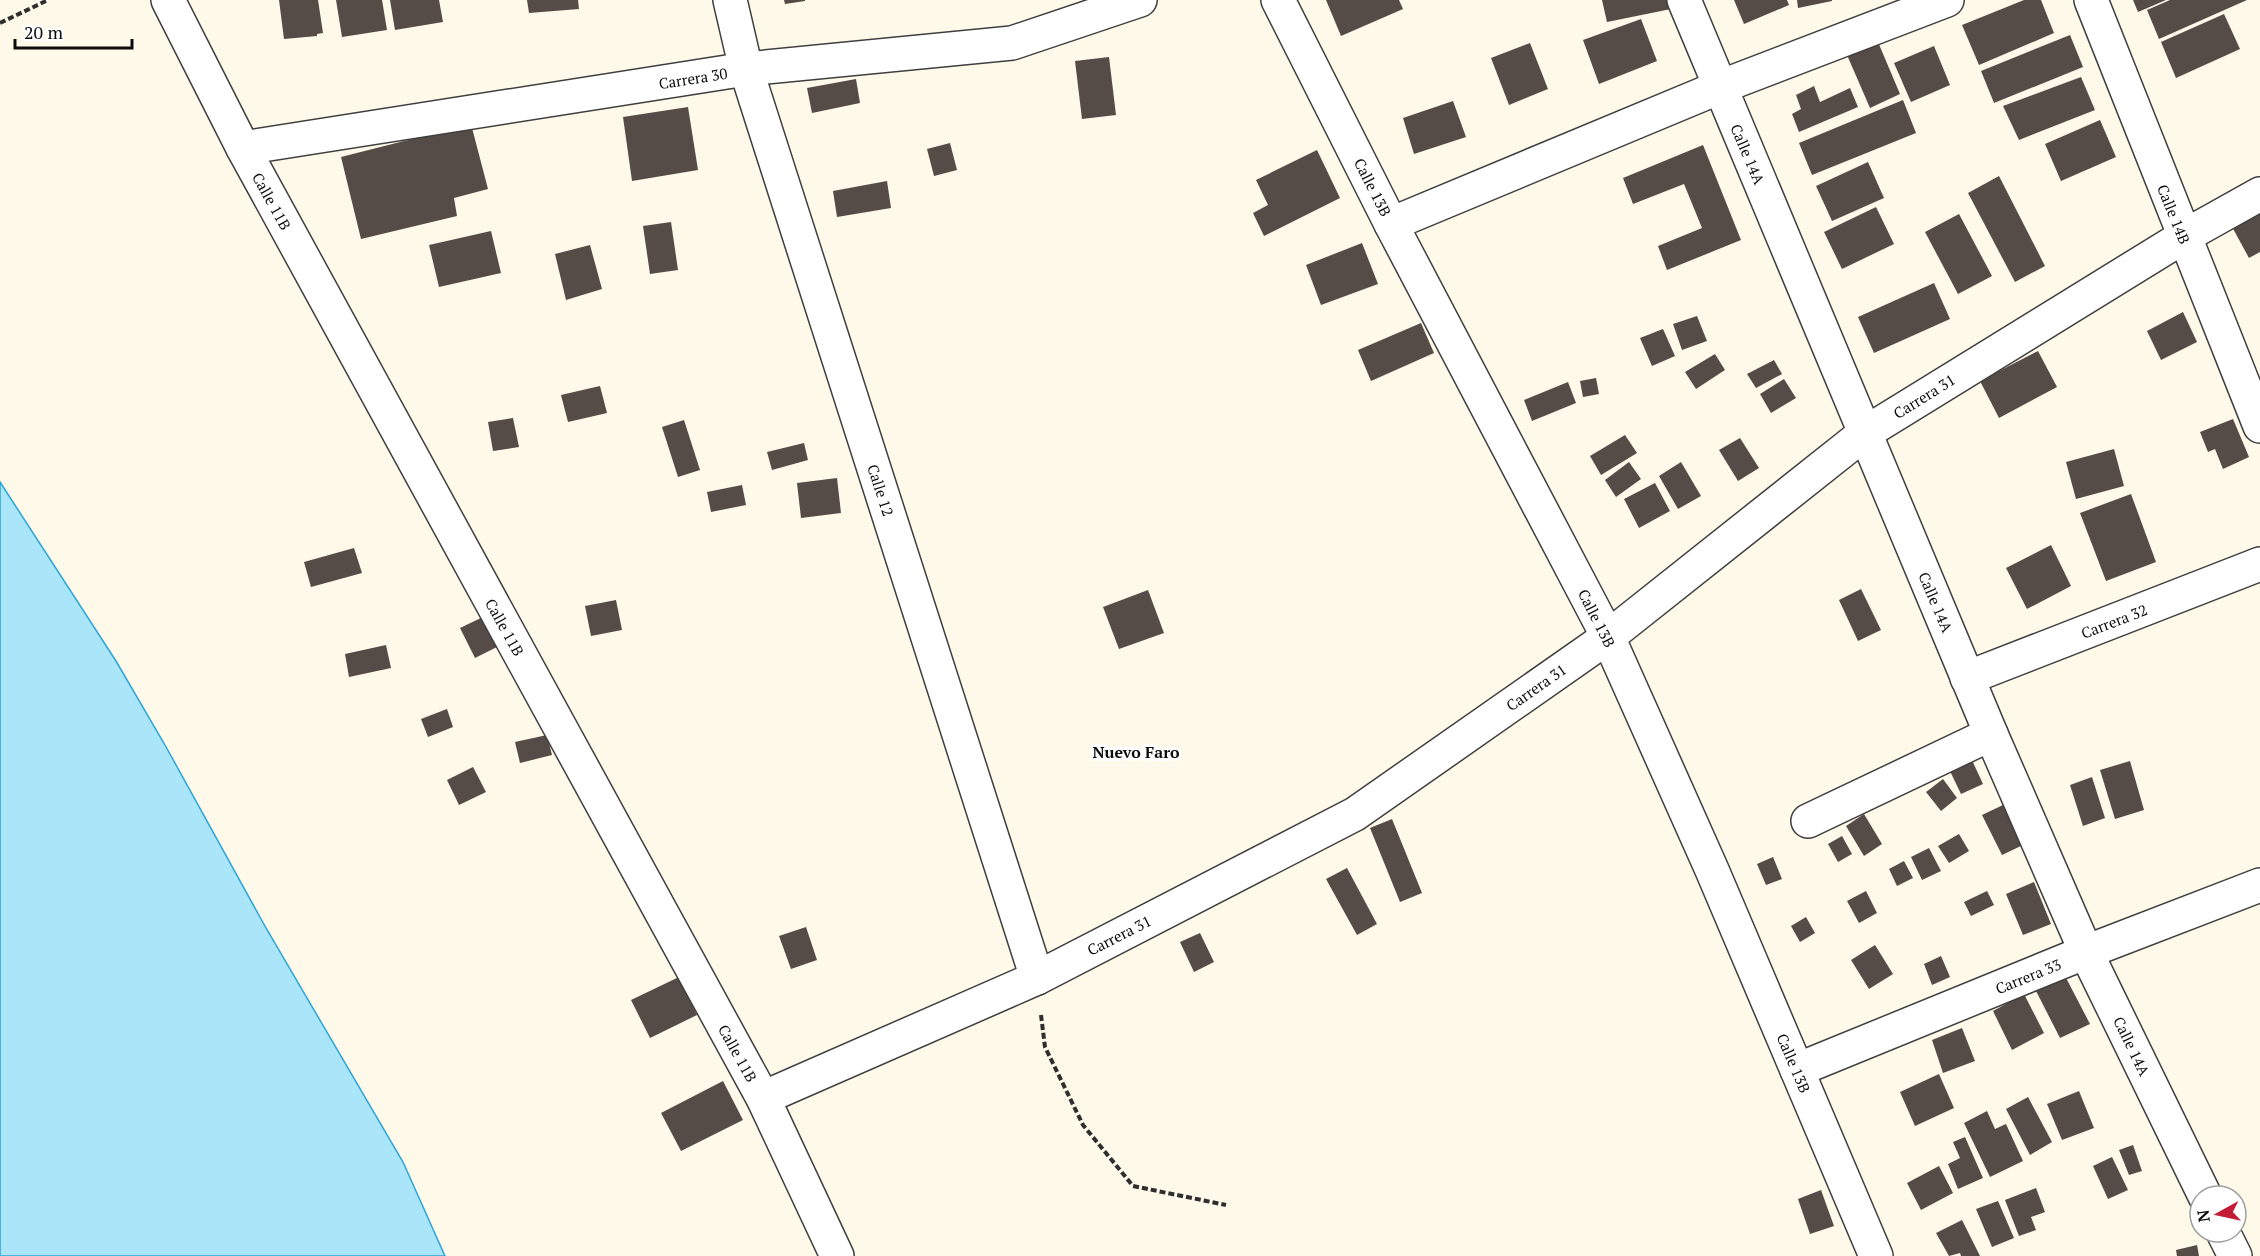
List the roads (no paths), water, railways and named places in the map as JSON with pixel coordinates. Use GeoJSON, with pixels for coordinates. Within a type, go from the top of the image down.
{"type":"FeatureCollection","features":[{"type":"Feature","properties":{"kind":"street","name":"Calle 11B"},"geometry":{"type":"LineString","coordinates":[[168,0],[243,148],[763,1098],[837,1256]]}},
{"type":"Feature","properties":{"kind":"street","name":"Calle 12"},"geometry":{"type":"LineString","coordinates":[[730,0],[746,69],[1037,978]]}},
{"type":"Feature","properties":{"kind":"street","name":"Carrera 30"},"geometry":{"type":"LineString","coordinates":[[243,148],[746,69],[1012,43],[1140,0]]}},
{"type":"Feature","properties":{"kind":"street","name":"Calle 13B"},"geometry":{"type":"LineString","coordinates":[[1278,0],[1391,224],[1608,638],[1712,870],[1876,1256]]}},
{"type":"Feature","properties":{"kind":"street","name":"Calle 14A"},"geometry":{"type":"LineString","coordinates":[[1684,0],[1991,734],[2086,952],[2199,1184]]}},
{"type":"Feature","properties":{"kind":"street"},"geometry":{"type":"LineString","coordinates":[[1391,224],[1720,87],[1947,0]]}},
{"type":"Feature","properties":{"kind":"street","name":"Calle 14B"},"geometry":{"type":"LineString","coordinates":[[2091,0],[2183,237],[2260,426]]}},
{"type":"Feature","properties":{"kind":"street","name":"Carrera 31"},"geometry":{"type":"LineString","coordinates":[[763,1098],[1037,978],[1355,814],[1608,638],[1865,433],[2183,237],[2260,194]]}},
{"type":"Feature","properties":{"kind":"street","name":"Carrera 32"},"geometry":{"type":"LineString","coordinates":[[1967,678],[2260,564]]}},
{"type":"Feature","properties":{"kind":"street"},"geometry":{"type":"LineString","coordinates":[[1808,821],[1991,734]]}},
{"type":"Feature","properties":{"kind":"street","name":"Carrera 33"},"geometry":{"type":"LineString","coordinates":[[1797,1070],[2086,952],[2260,885]]}},
{"type":"Feature","properties":{"kind":"water"},"geometry":{"type":"Polygon","coordinates":[[[0,482],[116,661],[165,745],[266,928],[403,1162],[445,1256],[0,1256],[0,482]]]}},
{"type":"Feature","properties":{"kind":"district","name":"Nuevo Faro"},"geometry":{"type":"Point","coordinates":[1136,752]}}]}
